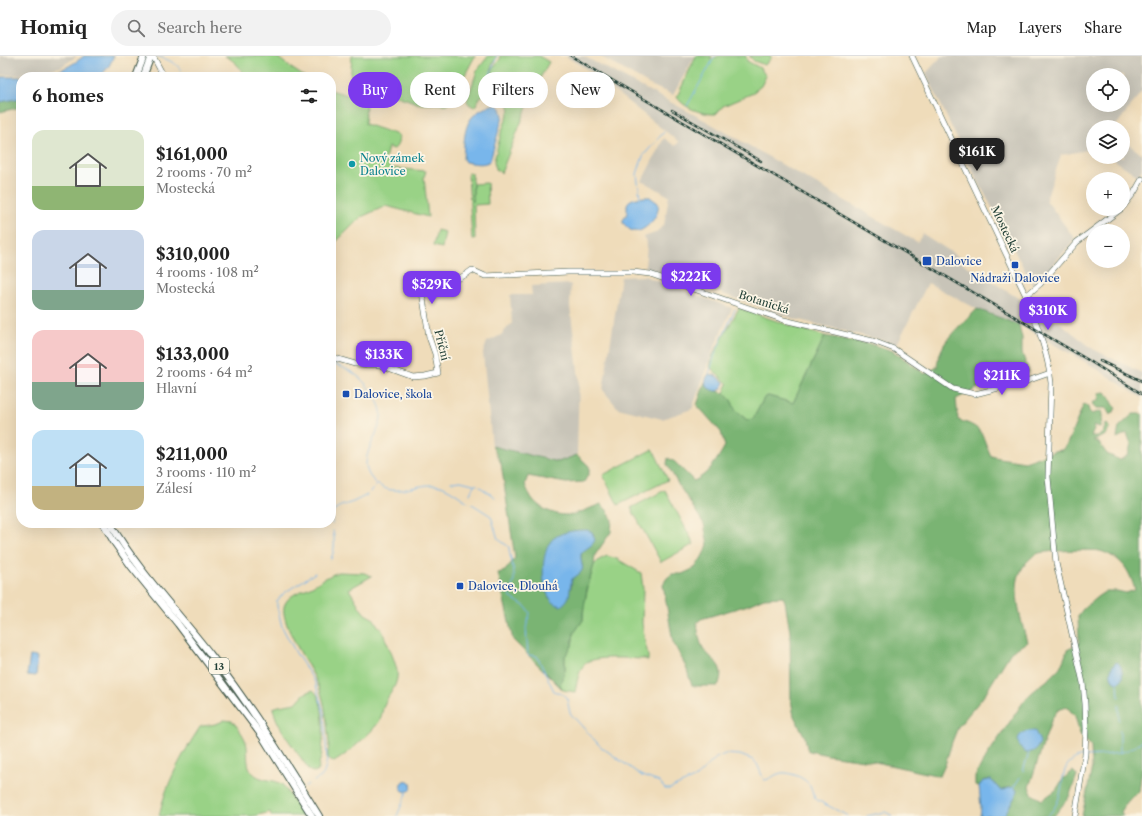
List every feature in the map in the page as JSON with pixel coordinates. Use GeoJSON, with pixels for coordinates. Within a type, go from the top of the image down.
{"type":"FeatureCollection","features":[{"type":"Feature","properties":{"kind":"highway"},"geometry":{"type":"LineString","coordinates":[[138,72],[144,56]]}},
{"type":"Feature","properties":{"kind":"highway"},"geometry":{"type":"LineString","coordinates":[[145,72],[152,56]]}},
{"type":"Feature","properties":{"kind":"highway","name":"13"},"geometry":{"type":"LineString","coordinates":[[106,528],[131,566],[183,630],[262,736],[312,816]]}},
{"type":"Feature","properties":{"kind":"highway","name":"13"},"geometry":{"type":"LineString","coordinates":[[113,528],[135,561],[212,656],[266,732],[319,816]]}},
{"type":"Feature","properties":{"kind":"street"},"geometry":{"type":"LineString","coordinates":[[152,56],[161,72]]}},
{"type":"Feature","properties":{"kind":"street","name":"Mostecká"},"geometry":{"type":"LineString","coordinates":[[912,56],[1026,296],[1038,327],[1050,373],[1048,476],[1056,563],[1083,683],[1085,704],[1085,754],[1075,816]]}},
{"type":"Feature","properties":{"kind":"street"},"geometry":{"type":"LineString","coordinates":[[1130,199],[1142,179]]}},
{"type":"Feature","properties":{"kind":"street"},"geometry":{"type":"LineString","coordinates":[[1026,296],[1040,284],[1076,242],[1111,216]]}},
{"type":"Feature","properties":{"kind":"street","name":"Příční"},"geometry":{"type":"LineString","coordinates":[[336,358],[355,364],[380,365],[412,377],[438,373],[435,354],[429,337],[421,285],[423,281],[427,279],[448,282],[458,279],[472,270],[485,276]]}},
{"type":"Feature","properties":{"kind":"street","name":"Botanická"},"geometry":{"type":"LineString","coordinates":[[485,276],[568,272],[646,273],[784,320],[873,341],[894,350],[953,389],[975,394],[1026,381],[1050,373]]}},
{"type":"Feature","properties":{"kind":"shaded area"},"geometry":{"type":"Polygon","coordinates":[[[0,56],[77,56],[61,67],[35,72],[16,72],[16,75],[0,75],[0,56]]]}},
{"type":"Feature","properties":{"kind":"shaded area"},"geometry":{"type":"Polygon","coordinates":[[[565,56],[583,56],[613,72],[590,72],[565,56]]]}},
{"type":"Feature","properties":{"kind":"shaded area"},"geometry":{"type":"Polygon","coordinates":[[[600,56],[695,56],[673,95],[648,84],[600,56]]]}},
{"type":"Feature","properties":{"kind":"shaded area"},"geometry":{"type":"Polygon","coordinates":[[[942,56],[1142,56],[1142,91],[1130,107],[1130,68],[1086,68],[1086,112],[1126,112],[1120,120],[1086,120],[1086,150],[1061,155],[1046,200],[1075,239],[1037,283],[1032,284],[968,162],[926,73],[942,56]]]}},
{"type":"Feature","properties":{"kind":"shaded area"},"geometry":{"type":"Polygon","coordinates":[[[615,73],[706,121],[917,242],[923,234],[959,257],[961,262],[1060,323],[1093,349],[1142,373],[1142,384],[1140,384],[1142,385],[1142,398],[1091,365],[1019,325],[977,309],[928,283],[897,344],[795,319],[645,267],[647,245],[644,237],[655,233],[664,225],[669,196],[642,181],[664,138],[675,146],[679,142],[615,92],[615,73]]]}},
{"type":"Feature","properties":{"kind":"shaded area"},"geometry":{"type":"Polygon","coordinates":[[[1130,146],[1142,154],[1142,169],[1138,176],[1120,164],[1130,164],[1130,146]]]}},
{"type":"Feature","properties":{"kind":"shaded area"},"geometry":{"type":"Polygon","coordinates":[[[644,276],[732,308],[714,348],[692,409],[662,419],[618,408],[603,390],[621,277],[644,276]]]}},
{"type":"Feature","properties":{"kind":"shaded area"},"geometry":{"type":"Polygon","coordinates":[[[571,284],[570,306],[579,379],[577,455],[558,462],[492,446],[483,353],[487,342],[501,335],[512,323],[510,295],[532,295],[531,286],[571,284]]]}},
{"type":"Feature","properties":{"kind":"green space"},"geometry":{"type":"Polygon","coordinates":[[[225,56],[276,56],[297,72],[242,72],[232,60],[225,56]]]}},
{"type":"Feature","properties":{"kind":"green space"},"geometry":{"type":"Polygon","coordinates":[[[352,56],[475,56],[466,72],[410,72],[410,101],[402,98],[402,72],[351,72],[352,56]]]}},
{"type":"Feature","properties":{"kind":"green space"},"geometry":{"type":"Polygon","coordinates":[[[488,56],[497,56],[492,65],[491,72],[478,72],[478,100],[474,107],[470,105],[470,92],[477,71],[488,56]]]}},
{"type":"Feature","properties":{"kind":"green space"},"geometry":{"type":"Polygon","coordinates":[[[499,56],[539,56],[549,62],[543,72],[493,72],[493,68],[501,58],[499,56]]]}},
{"type":"Feature","properties":{"kind":"green space"},"geometry":{"type":"Polygon","coordinates":[[[696,56],[712,56],[710,60],[719,56],[746,56],[747,61],[760,68],[766,76],[761,86],[751,94],[723,106],[716,114],[700,112],[684,104],[677,97],[696,56]]]}},
{"type":"Feature","properties":{"kind":"green space"},"geometry":{"type":"Polygon","coordinates":[[[749,56],[771,56],[771,58],[765,65],[754,61],[749,56]]]}},
{"type":"Feature","properties":{"kind":"green space"},"geometry":{"type":"Polygon","coordinates":[[[336,92],[348,95],[348,108],[366,108],[365,124],[398,135],[399,140],[397,146],[394,149],[388,147],[385,159],[391,168],[426,171],[424,177],[428,217],[386,206],[361,217],[336,242],[336,92]]]}},
{"type":"Feature","properties":{"kind":"green space"},"geometry":{"type":"Polygon","coordinates":[[[16,99],[16,108],[0,112],[0,102],[16,99]]]}},
{"type":"Feature","properties":{"kind":"green space"},"geometry":{"type":"Polygon","coordinates":[[[510,108],[527,108],[501,173],[495,168],[494,161],[501,133],[510,108]]]}},
{"type":"Feature","properties":{"kind":"green space"},"geometry":{"type":"Polygon","coordinates":[[[468,173],[472,173],[473,202],[473,184],[487,183],[488,204],[474,205],[475,239],[472,239],[468,173]]]}},
{"type":"Feature","properties":{"kind":"green space"},"geometry":{"type":"Polygon","coordinates":[[[437,230],[445,232],[442,248],[433,246],[437,230]]]}},
{"type":"Feature","properties":{"kind":"green space"},"geometry":{"type":"Polygon","coordinates":[[[739,308],[825,336],[793,403],[768,396],[764,398],[753,419],[747,420],[736,411],[731,400],[724,393],[728,384],[710,367],[713,355],[739,308]]]}},
{"type":"Feature","properties":{"kind":"green space"},"geometry":{"type":"Polygon","coordinates":[[[977,309],[1019,325],[1022,338],[1022,353],[1029,372],[980,387],[956,399],[958,420],[973,426],[980,432],[991,456],[1025,462],[1054,451],[1062,450],[1067,444],[1084,404],[1088,407],[1092,414],[1101,411],[1102,413],[1100,427],[1093,425],[1094,430],[1091,436],[1098,436],[1102,434],[1106,423],[1110,427],[1106,435],[1093,440],[1099,443],[1107,454],[1120,460],[1128,455],[1131,444],[1127,433],[1117,438],[1119,427],[1133,414],[1142,414],[1142,769],[1139,791],[1127,802],[1121,812],[1123,816],[1082,816],[1092,767],[1091,746],[1080,734],[1075,716],[1067,707],[1058,710],[1052,718],[1029,787],[1032,794],[1042,800],[1056,790],[1063,779],[1073,771],[1077,775],[1069,797],[1054,816],[1004,816],[1015,795],[1010,787],[1001,791],[991,780],[984,780],[979,786],[975,785],[975,777],[982,763],[1024,701],[1030,694],[1055,674],[1064,660],[1067,650],[1079,644],[1078,616],[1083,609],[1106,591],[1126,593],[1135,590],[1131,577],[1124,565],[1117,559],[1104,552],[1070,550],[1044,552],[1036,554],[1025,564],[1021,570],[1018,580],[1017,598],[1027,642],[1011,652],[983,697],[958,727],[940,776],[871,761],[809,751],[805,737],[794,716],[791,700],[790,632],[783,597],[764,598],[748,605],[701,619],[697,623],[703,648],[720,668],[721,673],[718,686],[692,685],[686,667],[673,642],[663,584],[672,574],[682,574],[695,568],[708,545],[704,524],[667,464],[668,458],[675,462],[694,481],[708,471],[725,446],[721,432],[697,405],[705,382],[708,388],[724,393],[731,400],[736,411],[747,420],[753,419],[764,398],[768,396],[793,403],[825,336],[870,344],[893,351],[925,374],[937,367],[939,357],[946,341],[977,309]]]}},
{"type":"Feature","properties":{"kind":"green space"},"geometry":{"type":"Polygon","coordinates":[[[1105,392],[1116,409],[1110,415],[1106,408],[1095,408],[1092,403],[1098,400],[1099,393],[1105,392]]]}},
{"type":"Feature","properties":{"kind":"green space"},"geometry":{"type":"Polygon","coordinates":[[[492,446],[558,462],[577,455],[589,466],[589,473],[584,482],[566,483],[528,476],[525,484],[529,494],[533,500],[543,508],[562,515],[574,514],[601,504],[607,510],[612,519],[611,532],[595,555],[594,565],[587,589],[583,620],[574,633],[572,646],[565,656],[565,671],[560,685],[563,690],[513,640],[498,573],[505,571],[515,558],[501,463],[492,446]],[[575,531],[557,536],[552,540],[546,554],[543,573],[545,589],[549,598],[571,588],[572,578],[582,570],[581,554],[592,543],[594,538],[593,534],[575,531]]]}},
{"type":"Feature","properties":{"kind":"green space"},"geometry":{"type":"Polygon","coordinates":[[[653,449],[668,480],[618,505],[603,475],[653,449]]]}},
{"type":"Feature","properties":{"kind":"green space"},"geometry":{"type":"Polygon","coordinates":[[[665,490],[694,544],[661,562],[631,508],[665,490]]]}},
{"type":"Feature","properties":{"kind":"green space"},"geometry":{"type":"Polygon","coordinates":[[[607,556],[617,559],[641,573],[643,589],[642,623],[648,661],[645,659],[595,659],[584,665],[580,671],[575,692],[563,690],[560,685],[565,671],[565,656],[572,646],[574,633],[583,620],[584,604],[592,571],[594,565],[599,560],[607,556]]]}},
{"type":"Feature","properties":{"kind":"green space"},"geometry":{"type":"Polygon","coordinates":[[[338,572],[364,573],[372,576],[349,589],[365,614],[374,619],[381,628],[394,660],[397,676],[395,685],[383,707],[380,720],[377,725],[359,743],[334,762],[328,758],[328,729],[325,708],[319,687],[285,620],[284,610],[286,602],[291,596],[338,572]]]}},
{"type":"Feature","properties":{"kind":"green space"},"geometry":{"type":"Polygon","coordinates":[[[313,690],[320,701],[323,719],[322,754],[319,770],[314,772],[310,771],[288,740],[278,723],[273,708],[296,703],[304,694],[313,690]]]}},
{"type":"Feature","properties":{"kind":"green space"},"geometry":{"type":"Polygon","coordinates":[[[224,720],[232,721],[243,736],[247,746],[248,762],[252,772],[263,779],[275,781],[283,785],[303,816],[272,816],[270,812],[253,816],[159,816],[166,792],[175,770],[200,727],[224,720]]]}},
{"type":"Feature","properties":{"kind":"water"},"geometry":{"type":"Polygon","coordinates":[[[84,56],[114,56],[104,72],[54,72],[64,69],[84,56]]]}},
{"type":"Feature","properties":{"kind":"water"},"geometry":{"type":"Polygon","coordinates":[[[0,77],[16,77],[16,99],[0,102],[0,77]]]}},
{"type":"Feature","properties":{"kind":"water"},"geometry":{"type":"Polygon","coordinates":[[[485,108],[501,108],[503,116],[490,161],[481,164],[465,162],[463,159],[464,140],[468,124],[471,118],[485,108]]]}},
{"type":"Feature","properties":{"kind":"water"},"geometry":{"type":"Polygon","coordinates":[[[650,197],[658,203],[656,216],[651,223],[644,228],[637,231],[630,230],[623,223],[627,213],[628,202],[637,198],[650,197]]]}},
{"type":"Feature","properties":{"kind":"water"},"geometry":{"type":"Polygon","coordinates":[[[709,374],[716,376],[724,382],[722,388],[718,391],[711,390],[707,386],[706,380],[709,374]]]}},
{"type":"Feature","properties":{"kind":"water"},"geometry":{"type":"Polygon","coordinates":[[[587,530],[592,532],[595,540],[581,554],[582,570],[572,579],[569,597],[561,606],[553,602],[548,595],[545,586],[543,575],[544,563],[549,544],[554,538],[570,531],[587,530]]]}},
{"type":"Feature","properties":{"kind":"water"},"geometry":{"type":"Polygon","coordinates":[[[30,656],[38,657],[36,676],[27,675],[30,656]]]}},
{"type":"Feature","properties":{"kind":"water"},"geometry":{"type":"Polygon","coordinates":[[[1117,662],[1121,667],[1122,674],[1122,679],[1118,683],[1113,681],[1111,673],[1113,666],[1117,662]]]}},
{"type":"Feature","properties":{"kind":"water"},"geometry":{"type":"Polygon","coordinates":[[[1035,731],[1040,742],[1035,750],[1026,753],[1022,750],[1018,743],[1018,739],[1019,736],[1025,732],[1035,731]]]}},
{"type":"Feature","properties":{"kind":"water"},"geometry":{"type":"Polygon","coordinates":[[[991,780],[1001,791],[1012,787],[1017,790],[1016,795],[1004,816],[980,816],[981,808],[979,786],[983,781],[991,780]]]}},
{"type":"Feature","properties":{"kind":"water"},"geometry":{"type":"Polygon","coordinates":[[[404,781],[408,781],[410,782],[410,790],[404,791],[401,788],[401,784],[404,781]]]}},
{"type":"Feature","properties":{"kind":"waterway"},"geometry":{"type":"LineString","coordinates":[[157,56],[177,65],[182,72]]}},
{"type":"Feature","properties":{"kind":"waterway"},"geometry":{"type":"LineString","coordinates":[[491,72],[497,56]]}},
{"type":"Feature","properties":{"kind":"waterway"},"geometry":{"type":"LineString","coordinates":[[687,106],[715,56]]}},
{"type":"Feature","properties":{"kind":"waterway"},"geometry":{"type":"LineString","coordinates":[[640,198],[637,174],[643,156],[664,132]]}},
{"type":"Feature","properties":{"kind":"waterway"},"geometry":{"type":"LineString","coordinates":[[709,374],[715,354],[735,309]]}},
{"type":"Feature","properties":{"kind":"waterway"},"geometry":{"type":"LineString","coordinates":[[336,365],[359,377],[368,387],[380,406],[381,412],[378,429],[367,454],[366,463],[367,471],[372,479],[380,486],[396,490],[432,485],[441,486],[468,502]]}},
{"type":"Feature","properties":{"kind":"waterway"},"geometry":{"type":"LineString","coordinates":[[451,482],[461,481],[477,485]]}},
{"type":"Feature","properties":{"kind":"waterway"},"geometry":{"type":"LineString","coordinates":[[370,492],[378,484]]}},
{"type":"Feature","properties":{"kind":"waterway"},"geometry":{"type":"LineString","coordinates":[[470,494],[474,485]]}},
{"type":"Feature","properties":{"kind":"waterway"},"geometry":{"type":"LineString","coordinates":[[480,487],[495,497]]}},
{"type":"Feature","properties":{"kind":"waterway"},"geometry":{"type":"LineString","coordinates":[[336,509],[367,495]]}},
{"type":"Feature","properties":{"kind":"waterway"},"geometry":{"type":"LineString","coordinates":[[472,504],[491,516],[498,539],[509,547],[514,575],[510,597],[526,607],[530,613],[526,628],[528,655],[537,656],[554,691],[564,695],[567,699],[570,713],[600,746],[642,776],[659,782],[665,789],[670,789],[696,777],[716,758],[725,754],[740,755],[753,760],[757,764],[764,780],[781,773],[802,778],[808,783],[817,800],[848,816]]}},
{"type":"Feature","properties":{"kind":"waterway"},"geometry":{"type":"LineString","coordinates":[[331,559],[334,545],[333,531]]}},
{"type":"Feature","properties":{"kind":"waterway"},"geometry":{"type":"LineString","coordinates":[[314,781],[321,777],[324,773],[327,760],[324,713],[315,682],[296,653],[282,627],[277,601],[284,593],[315,573]]}},
{"type":"Feature","properties":{"kind":"waterway"},"geometry":{"type":"LineString","coordinates":[[1118,683],[1119,697]]}},
{"type":"Feature","properties":{"kind":"waterway"},"geometry":{"type":"LineString","coordinates":[[1119,704],[1119,720]]}},
{"type":"Feature","properties":{"kind":"waterway"},"geometry":{"type":"LineString","coordinates":[[1120,730],[1120,752]]}},
{"type":"Feature","properties":{"kind":"waterway"},"geometry":{"type":"LineString","coordinates":[[1086,756],[1124,751],[1131,749],[1142,740]]}},
{"type":"Feature","properties":{"kind":"waterway"},"geometry":{"type":"LineString","coordinates":[[1023,771],[1029,753]]}},
{"type":"Feature","properties":{"kind":"waterway"},"geometry":{"type":"LineString","coordinates":[[1047,816],[1054,808],[1059,798],[1066,767],[1070,762],[1083,756]]}},
{"type":"Feature","properties":{"kind":"waterway"},"geometry":{"type":"LineString","coordinates":[[1013,788],[1021,776]]}},
{"type":"Feature","properties":{"kind":"waterway"},"geometry":{"type":"LineString","coordinates":[[397,816],[407,792]]}},
{"type":"Feature","properties":{"kind":"waterway"},"geometry":{"type":"LineString","coordinates":[[293,793],[306,816]]}},
{"type":"Feature","properties":{"kind":"waterway"},"geometry":{"type":"LineString","coordinates":[[867,816],[885,812],[893,816]]}},
{"type":"Feature","properties":{"kind":"railway"},"geometry":{"type":"LineString","coordinates":[[571,56],[1088,360],[1142,394]]}},
{"type":"Feature","properties":{"kind":"railway"},"geometry":{"type":"LineString","coordinates":[[672,110],[761,161]]}},
{"type":"Feature","properties":{"kind":"railway"},"geometry":{"type":"LineString","coordinates":[[1100,361],[1142,381]]}},
{"type":"Feature","properties":{"kind":"place","name":"Nový zámek Dalovice"},"geometry":{"type":"Point","coordinates":[352,164]}},
{"type":"Feature","properties":{"kind":"place","name":"Dalovice"},"geometry":{"type":"Point","coordinates":[927,261]}},
{"type":"Feature","properties":{"kind":"place","name":"Nádraží Dalovice"},"geometry":{"type":"Point","coordinates":[1015,265]}},
{"type":"Feature","properties":{"kind":"place","name":"Dalovice, škola"},"geometry":{"type":"Point","coordinates":[346,394]}},
{"type":"Feature","properties":{"kind":"place","name":"Dalovice, Dlouhá"},"geometry":{"type":"Point","coordinates":[460,586]}}]}
